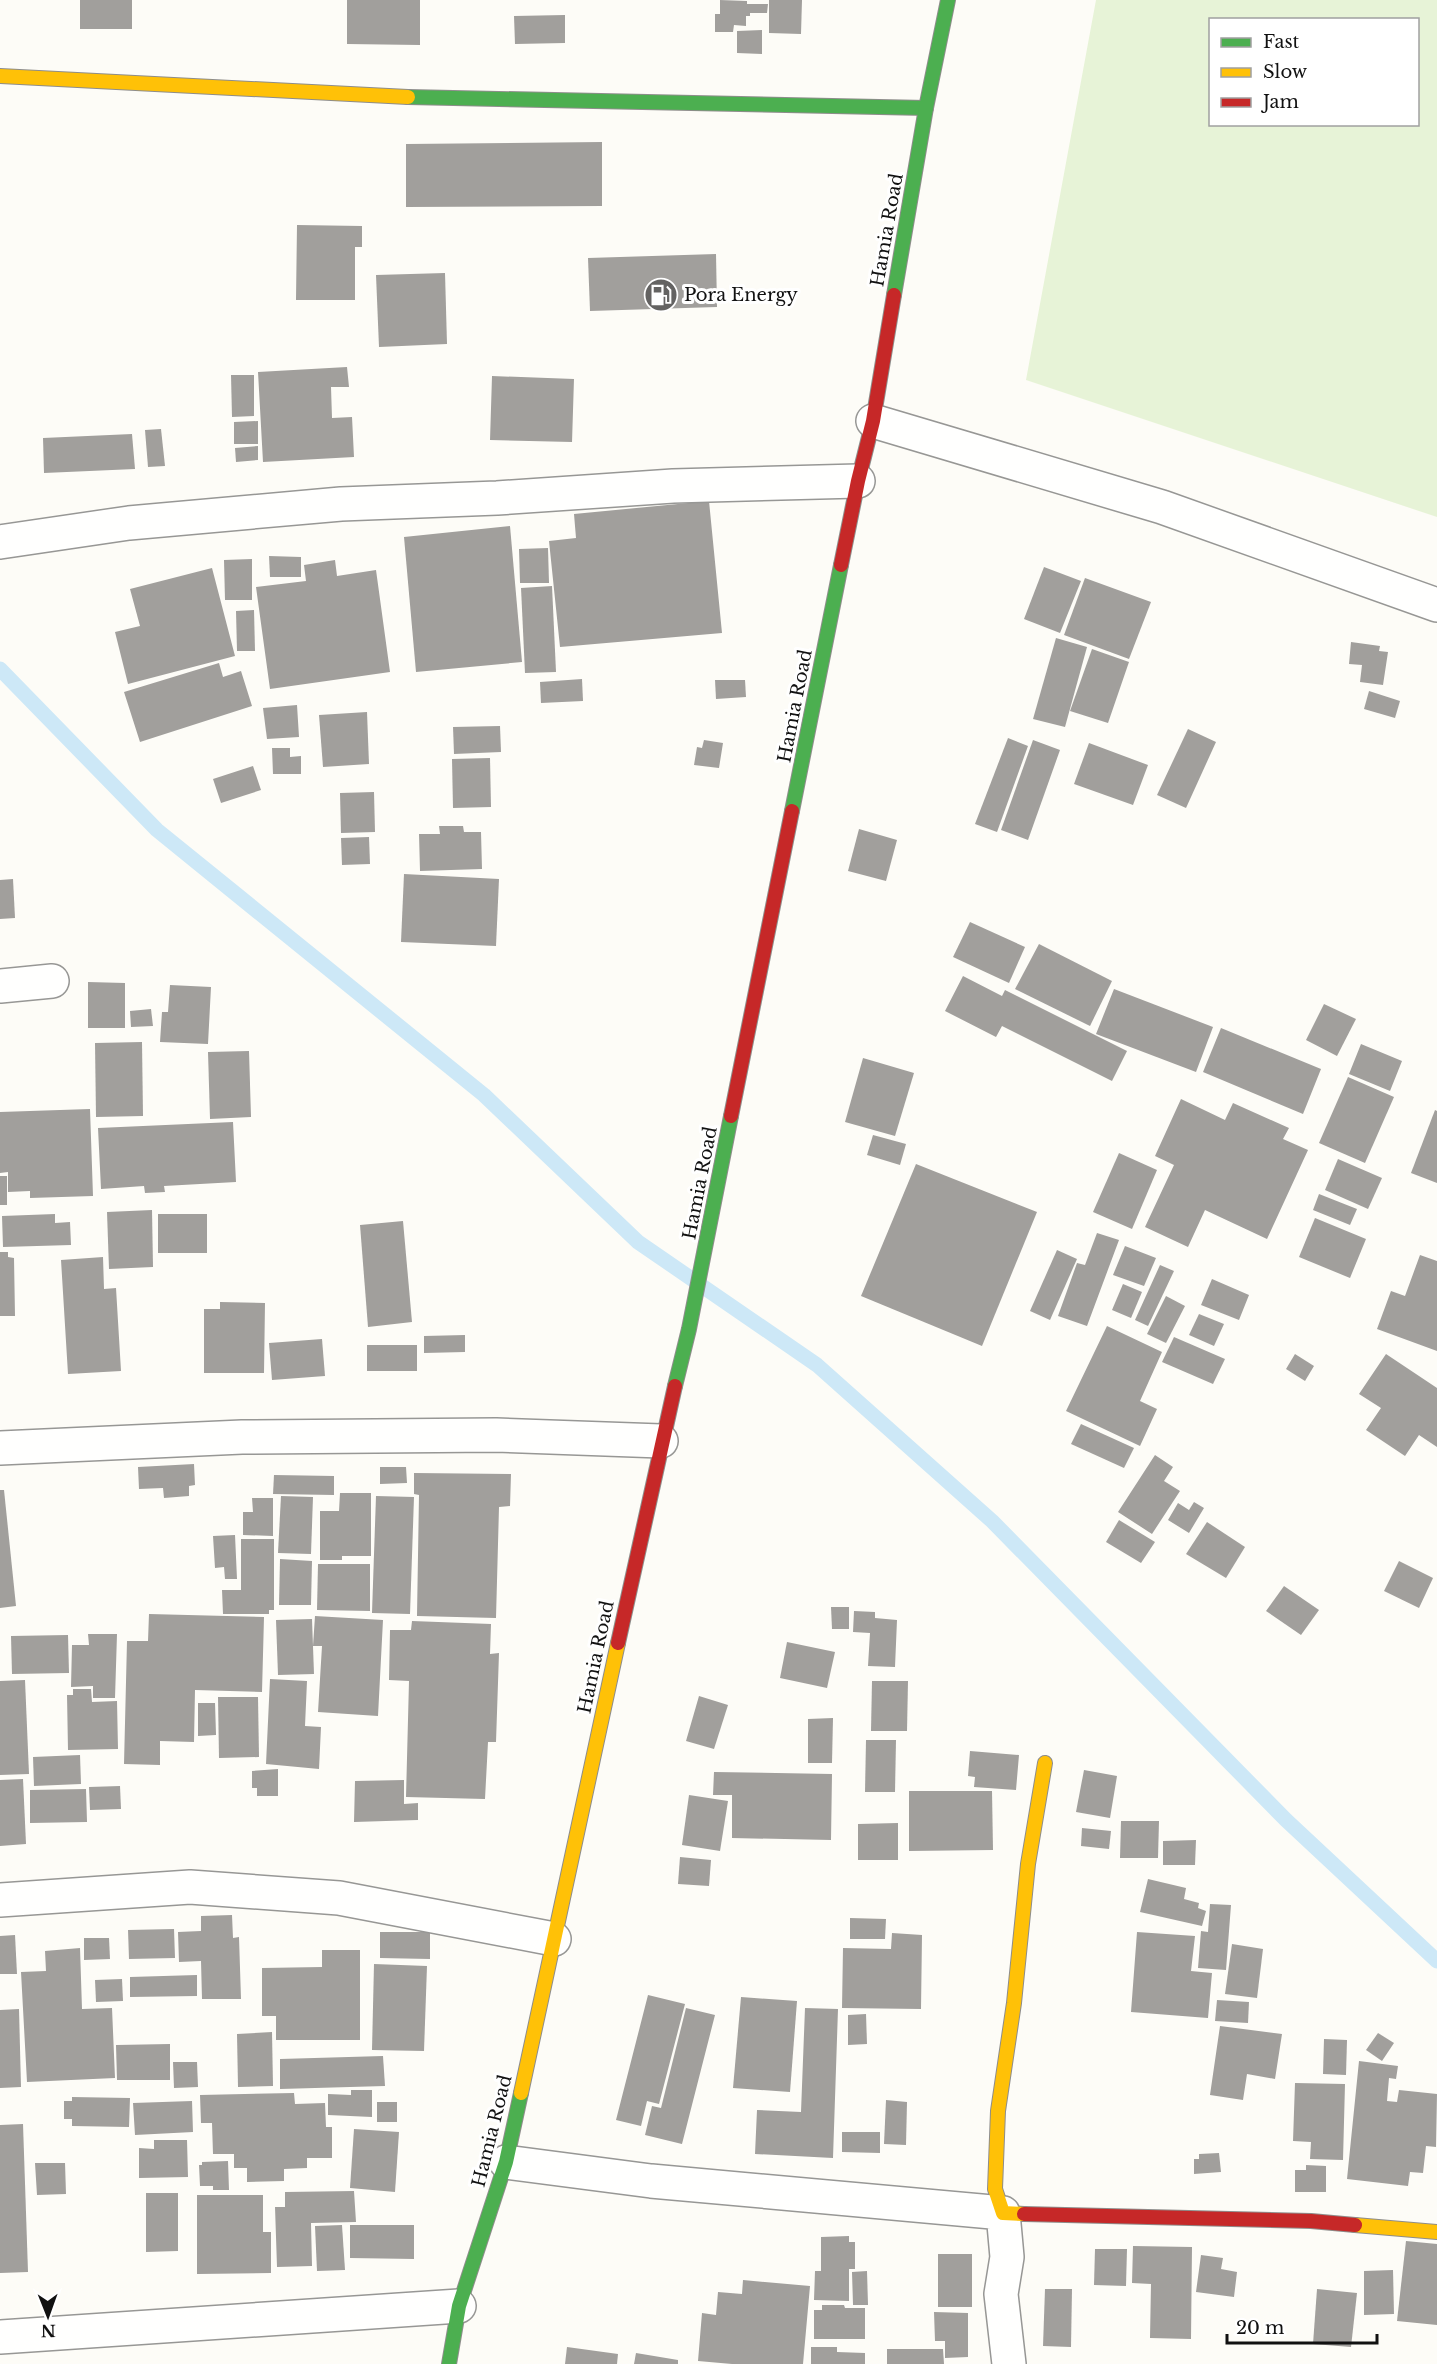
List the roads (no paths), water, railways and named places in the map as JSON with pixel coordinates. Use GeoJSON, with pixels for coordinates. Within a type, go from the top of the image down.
{"type":"FeatureCollection","features":[{"type":"Feature","properties":{"kind":"main road","name":"Hamia Road"},"geometry":{"type":"LineString","coordinates":[[449,2364],[459,2306],[506,2162],[661,1441],[688,1329],[858,481],[873,421],[926,108],[948,0]]}},
{"type":"Feature","properties":{"kind":"main road"},"geometry":{"type":"LineString","coordinates":[[0,76],[438,98],[926,108]]}},
{"type":"Feature","properties":{"kind":"main road"},"geometry":{"type":"LineString","coordinates":[[1045,1763],[1028,1864],[1014,2003],[998,2111],[995,2189],[1003,2213],[1311,2221],[1437,2232]]}},
{"type":"Feature","properties":{"kind":"street"},"geometry":{"type":"LineString","coordinates":[[873,421],[1162,507],[1437,605]]}},
{"type":"Feature","properties":{"kind":"street"},"geometry":{"type":"LineString","coordinates":[[0,542],[129,523],[341,504],[497,498],[673,486],[858,481]]}},
{"type":"Feature","properties":{"kind":"street"},"geometry":{"type":"LineString","coordinates":[[0,986],[52,981]]}},
{"type":"Feature","properties":{"kind":"street"},"geometry":{"type":"LineString","coordinates":[[0,1448],[242,1437],[496,1436],[661,1441]]}},
{"type":"Feature","properties":{"kind":"street"},"geometry":{"type":"LineString","coordinates":[[0,1900],[190,1887],[339,1898],[554,1939]]}},
{"type":"Feature","properties":{"kind":"street"},"geometry":{"type":"LineString","coordinates":[[506,2162],[651,2181],[1003,2213],[1007,2257],[1001,2294],[1009,2364]]}},
{"type":"Feature","properties":{"kind":"street"},"geometry":{"type":"LineString","coordinates":[[0,2337],[459,2306]]}},
{"type":"Feature","properties":{"kind":"waterway"},"geometry":{"type":"LineString","coordinates":[[0,669],[157,830],[484,1095],[638,1242],[817,1365],[992,1521],[1286,1820],[1437,1961]]}},
{"type":"Feature","properties":{"kind":"place","name":"Pora Energy"},"geometry":{"type":"Point","coordinates":[661,295]}}]}
